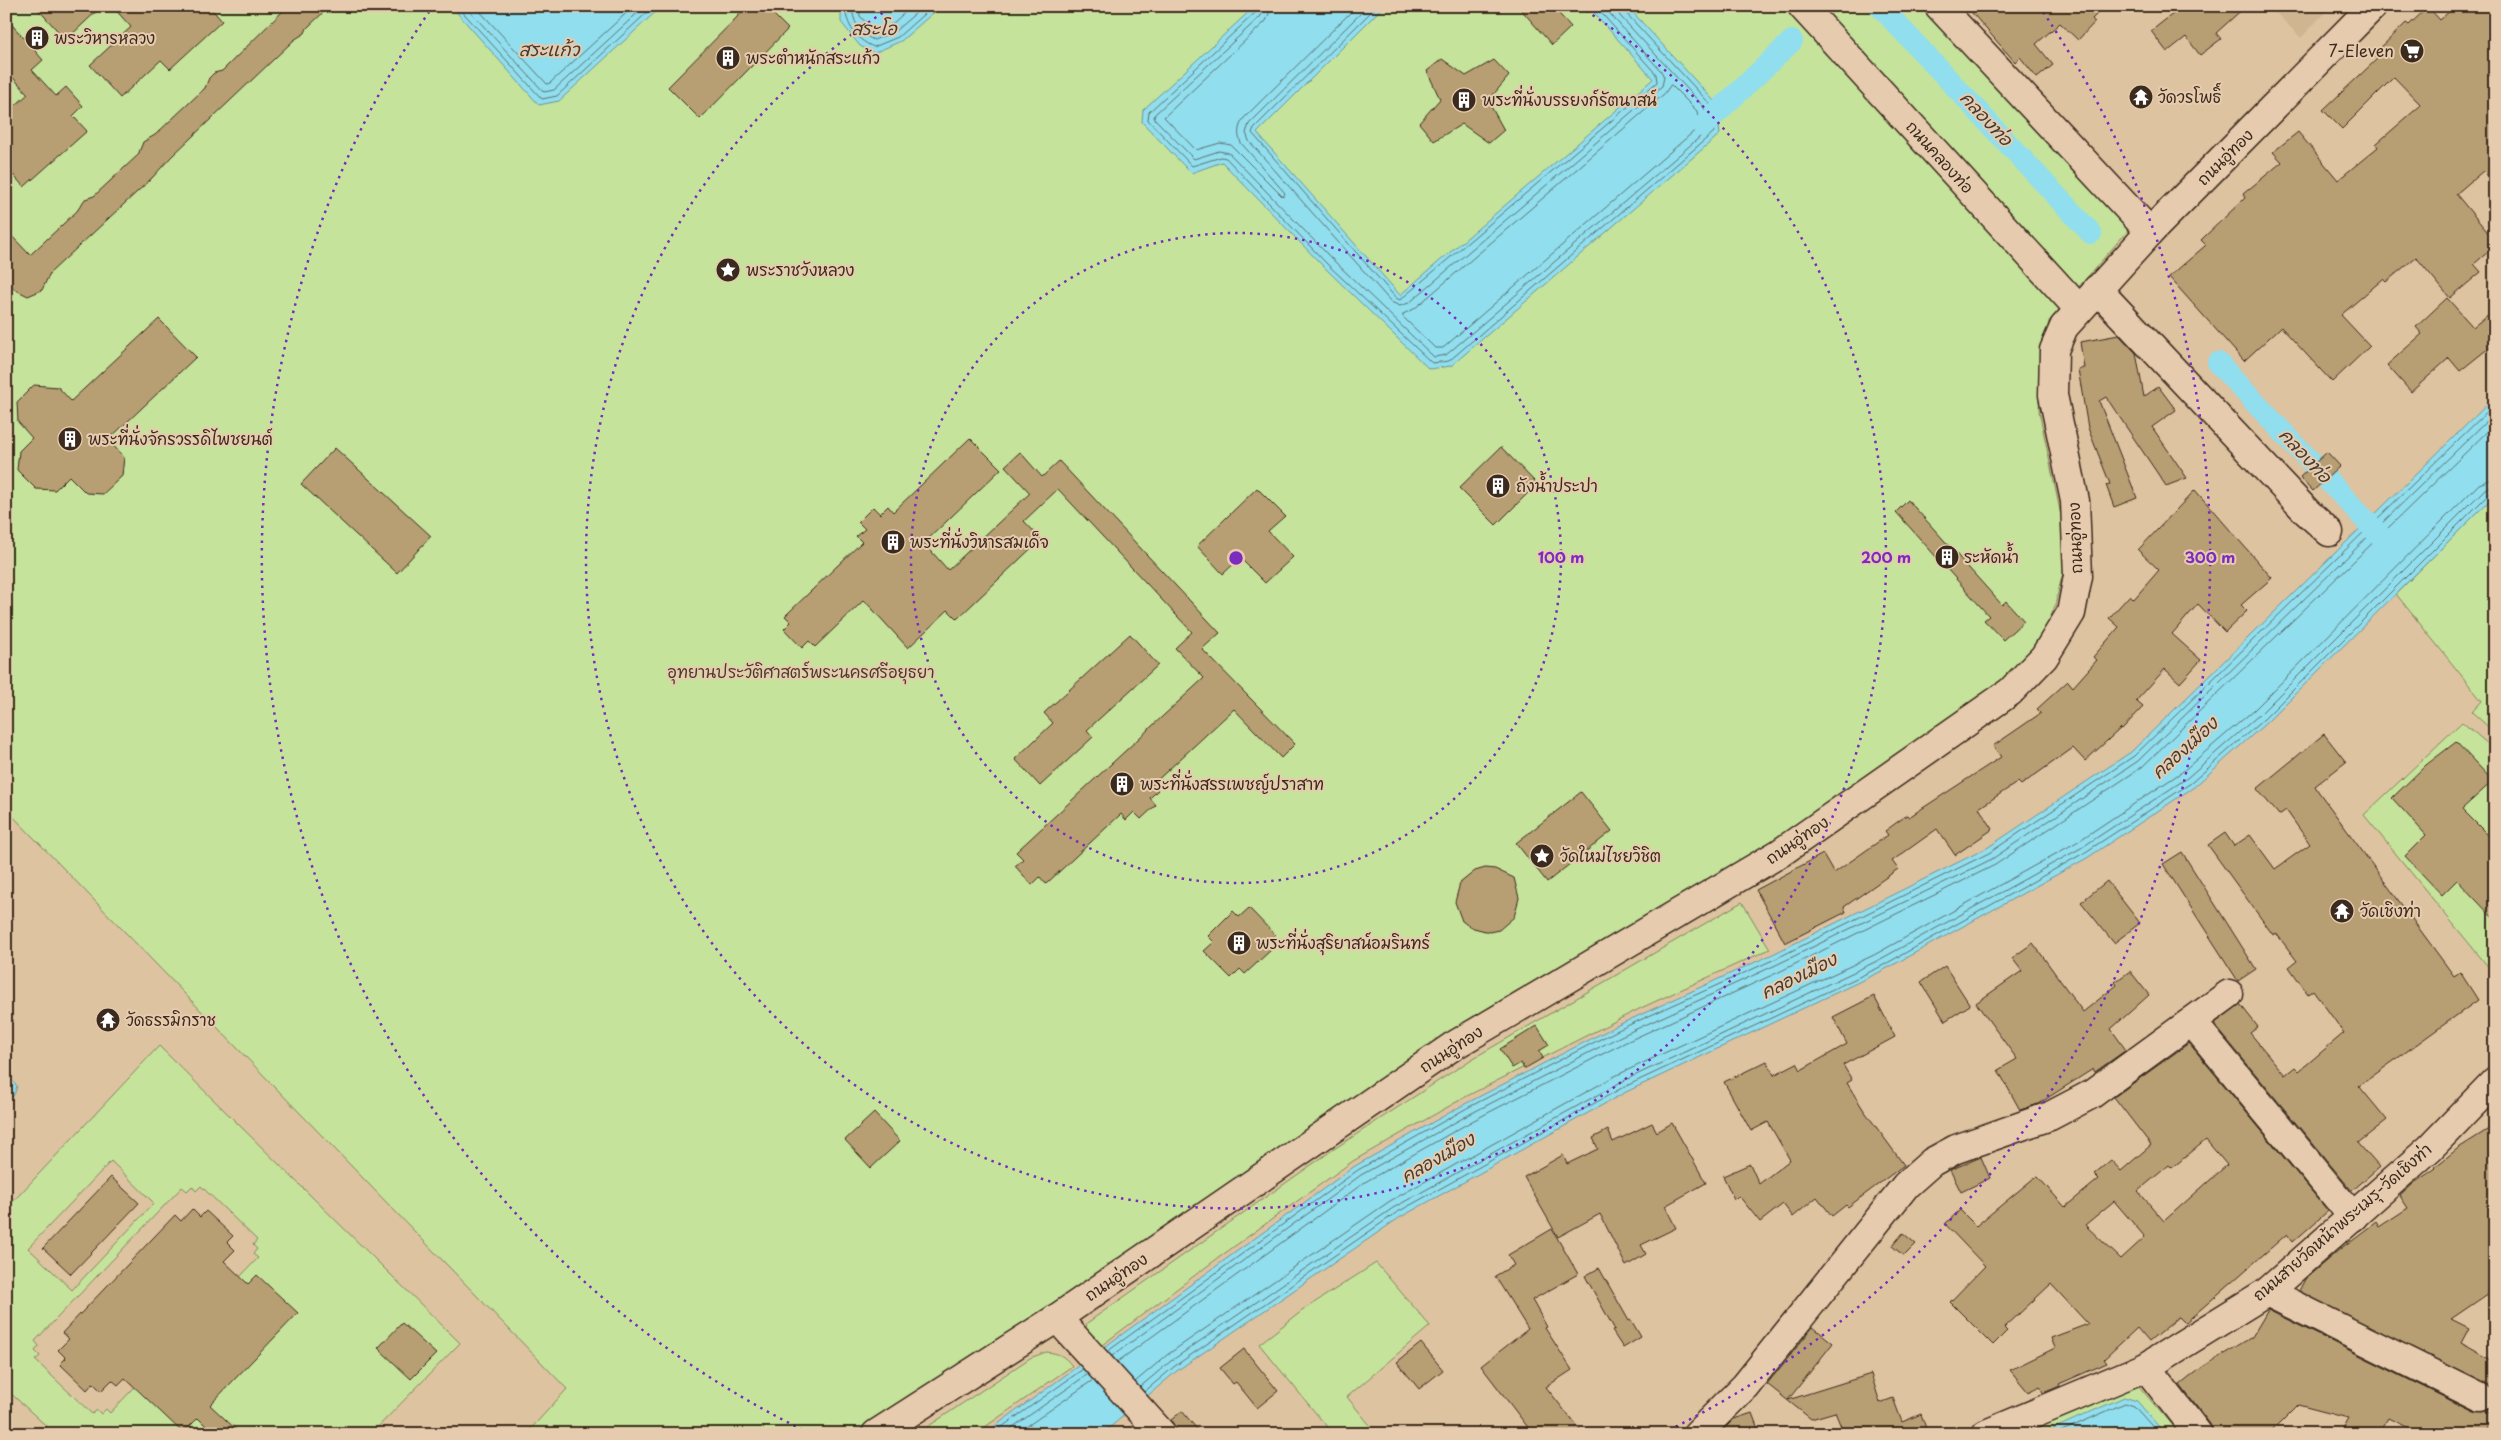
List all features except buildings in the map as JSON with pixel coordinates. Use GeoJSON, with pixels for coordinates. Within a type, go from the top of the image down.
{"type":"FeatureCollection","features":[{"type":"Feature","properties":{"kind":"street","name":"ถนนคลองท่อ"},"geometry":{"type":"LineString","coordinates":[[1802,6],[2078,308]]}},
{"type":"Feature","properties":{"kind":"street"},"geometry":{"type":"LineString","coordinates":[[1939,6],[2150,232]]}},
{"type":"Feature","properties":{"kind":"street","name":"ถนนอู่ทอง"},"geometry":{"type":"LineString","coordinates":[[876,1434],[1057,1318],[1453,1046],[1780,854],[2010,692],[2044,657],[2071,613],[2078,576],[2074,500],[2053,395],[2054,350],[2064,327],[2078,308],[2150,232],[2373,6]]}},
{"type":"Feature","properties":{"kind":"street"},"geometry":{"type":"LineString","coordinates":[[2096,289],[2307,512],[2329,532]]}},
{"type":"Feature","properties":{"kind":"street"},"geometry":{"type":"LineString","coordinates":[[1698,1434],[1744,1386],[1906,1185],[1932,1162],[1956,1149],[2050,1116],[2092,1094],[2229,994]]}},
{"type":"Feature","properties":{"kind":"street"},"geometry":{"type":"LineString","coordinates":[[2192,1022],[2354,1217]]}},
{"type":"Feature","properties":{"kind":"street","name":"ถนนสายวัดหน้าพระเมรุ-วัดเชิงท่า"},"geometry":{"type":"LineString","coordinates":[[1986,1434],[2146,1367],[2267,1292],[2430,1148],[2495,1081]]}},
{"type":"Feature","properties":{"kind":"street"},"geometry":{"type":"LineString","coordinates":[[2267,1292],[2481,1398]]}},
{"type":"Feature","properties":{"kind":"street"},"geometry":{"type":"LineString","coordinates":[[1057,1318],[1162,1434]]}},
{"type":"Feature","properties":{"kind":"street"},"geometry":{"type":"LineString","coordinates":[[2146,1367],[2198,1434]]}},
{"type":"Feature","properties":{"kind":"shaded area"},"geometry":{"type":"Polygon","coordinates":[[[2269,6],[2331,6],[2301,38],[2269,6]]]}},
{"type":"Feature","properties":{"kind":"green space","name":"อุทยานประวัติศาสตร์พระนครศรีอยุธยา"},"geometry":{"type":"Polygon","coordinates":[[[6,6],[1926,6],[2131,227],[2049,321],[2042,355],[2039,411],[2063,525],[2064,568],[2054,609],[2037,647],[2001,685],[1774,845],[860,1434],[526,1434],[567,1389],[6,809],[6,6]]]}},
{"type":"Feature","properties":{"kind":"green space"},"geometry":{"type":"Polygon","coordinates":[[[2495,495],[2495,733],[2472,712],[2482,701],[2396,594],[2495,495]]]}},
{"type":"Feature","properties":{"kind":"green space"},"geometry":{"type":"Polygon","coordinates":[[[2462,722],[2495,750],[2495,975],[2364,815],[2462,722]]]}},
{"type":"Feature","properties":{"kind":"green space"},"geometry":{"type":"Polygon","coordinates":[[[1742,902],[1770,949],[1641,1008],[1467,1096],[1353,1161],[1214,1261],[1098,1348],[1085,1332],[1087,1323],[1334,1149],[1472,1059],[1742,902]]]}},
{"type":"Feature","properties":{"kind":"green space"},"geometry":{"type":"Polygon","coordinates":[[[159,1046],[460,1343],[371,1434],[55,1434],[6,1389],[6,1209],[159,1046]],[[111,1161],[28,1248],[72,1290],[154,1203],[111,1161]],[[192,1186],[187,1191],[182,1187],[35,1341],[39,1346],[35,1351],[40,1356],[35,1360],[92,1414],[97,1410],[101,1414],[106,1409],[110,1413],[258,1258],[253,1254],[257,1249],[253,1245],[257,1240],[201,1186],[196,1191],[192,1186]]]}},
{"type":"Feature","properties":{"kind":"green space"},"geometry":{"type":"Polygon","coordinates":[[[1376,1263],[1430,1326],[1347,1397],[1377,1434],[1333,1434],[1259,1344],[1306,1308],[1376,1263]]]}},
{"type":"Feature","properties":{"kind":"green space"},"geometry":{"type":"Polygon","coordinates":[[[1046,1352],[1061,1356],[1072,1366],[975,1434],[917,1434],[1030,1358],[1046,1352]]]}},
{"type":"Feature","properties":{"kind":"green space"},"geometry":{"type":"Polygon","coordinates":[[[2137,1384],[2179,1434],[2017,1434],[2137,1384]]]}},
{"type":"Feature","properties":{"kind":"water","name":"สระแก้ว"},"geometry":{"type":"Polygon","coordinates":[[[451,6],[662,6],[559,101],[539,105],[451,6]]]}},
{"type":"Feature","properties":{"kind":"water","name":"สระโอ"},"geometry":{"type":"Polygon","coordinates":[[[841,6],[941,6],[901,41],[874,53],[860,46],[841,22],[841,6]]]}},
{"type":"Feature","properties":{"kind":"water"},"geometry":{"type":"Polygon","coordinates":[[[1255,6],[1384,6],[1257,133],[1400,295],[1653,79],[1588,6],[1627,6],[1715,102],[1720,134],[1451,366],[1429,369],[1324,267],[1222,162],[1191,173],[1142,122],[1143,110],[1255,6]]]}},
{"type":"Feature","properties":{"kind":"water","name":"คลองเมือง"},"geometry":{"type":"Polygon","coordinates":[[[2495,397],[2495,495],[2267,722],[2194,787],[2087,858],[1882,971],[1624,1093],[1399,1218],[1178,1370],[1102,1434],[984,1434],[1355,1166],[1465,1104],[1616,1026],[1773,954],[1987,848],[2131,752],[2495,397]]]}},
{"type":"Feature","properties":{"kind":"water"},"geometry":{"type":"Polygon","coordinates":[[[6,1074],[17,1086],[14,1095],[6,1101],[6,1074]]]}},
{"type":"Feature","properties":{"kind":"water"},"geometry":{"type":"Polygon","coordinates":[[[2124,1397],[2137,1401],[2165,1434],[2135,1434],[2129,1427],[2111,1429],[2105,1434],[2046,1434],[2055,1428],[2124,1397]]]}},
{"type":"Feature","properties":{"kind":"waterway","name":"คลองท่อ"},"geometry":{"type":"LineString","coordinates":[[1880,6],[2091,233]]}},
{"type":"Feature","properties":{"kind":"waterway"},"geometry":{"type":"LineString","coordinates":[[1703,126],[1792,41]]}},
{"type":"Feature","properties":{"kind":"waterway","name":"คลองท่อ"},"geometry":{"type":"LineString","coordinates":[[2218,363],[2386,542]]}},
{"type":"Feature","properties":{"kind":"place","name":"พระวิหารหลวง"},"geometry":{"type":"Point","coordinates":[37,38]}},
{"type":"Feature","properties":{"kind":"place","name":"7-Eleven"},"geometry":{"type":"Point","coordinates":[2412,51]}},
{"type":"Feature","properties":{"kind":"place","name":"พระตำหนักสระแก้ว"},"geometry":{"type":"Point","coordinates":[728,58]}},
{"type":"Feature","properties":{"kind":"place","name":"วัดวรโพธิ์"},"geometry":{"type":"Point","coordinates":[2141,97]}},
{"type":"Feature","properties":{"kind":"place","name":"พระที่นั่งบรรยงก์รัตนาสน์"},"geometry":{"type":"Point","coordinates":[1464,100]}},
{"type":"Feature","properties":{"kind":"place","name":"พระราชวังหลวง"},"geometry":{"type":"Point","coordinates":[728,270]}},
{"type":"Feature","properties":{"kind":"place","name":"พระที่นั่งจักรวรรดิไพชยนต์"},"geometry":{"type":"Point","coordinates":[70,439]}},
{"type":"Feature","properties":{"kind":"place","name":"ถังน้ำประปา"},"geometry":{"type":"Point","coordinates":[1498,486]}},
{"type":"Feature","properties":{"kind":"place","name":"พระที่นั่งวิหารสมเด็จ"},"geometry":{"type":"Point","coordinates":[893,542]}},
{"type":"Feature","properties":{"kind":"place","name":"ระหัดน้ำ"},"geometry":{"type":"Point","coordinates":[1947,557]}},
{"type":"Feature","properties":{"kind":"place","name":"พระที่นั่งสรรเพชญ์ปราสาท"},"geometry":{"type":"Point","coordinates":[1122,784]}},
{"type":"Feature","properties":{"kind":"place","name":"วัดใหม่ไชยวิชิต"},"geometry":{"type":"Point","coordinates":[1542,856]}},
{"type":"Feature","properties":{"kind":"place","name":"วัดเชิงท่า"},"geometry":{"type":"Point","coordinates":[2342,911]}},
{"type":"Feature","properties":{"kind":"place","name":"พระที่นั่งสุริยาสน์อมรินทร์"},"geometry":{"type":"Point","coordinates":[1239,943]}},
{"type":"Feature","properties":{"kind":"place","name":"วัดธรรมิกราช"},"geometry":{"type":"Point","coordinates":[108,1020]}}]}
